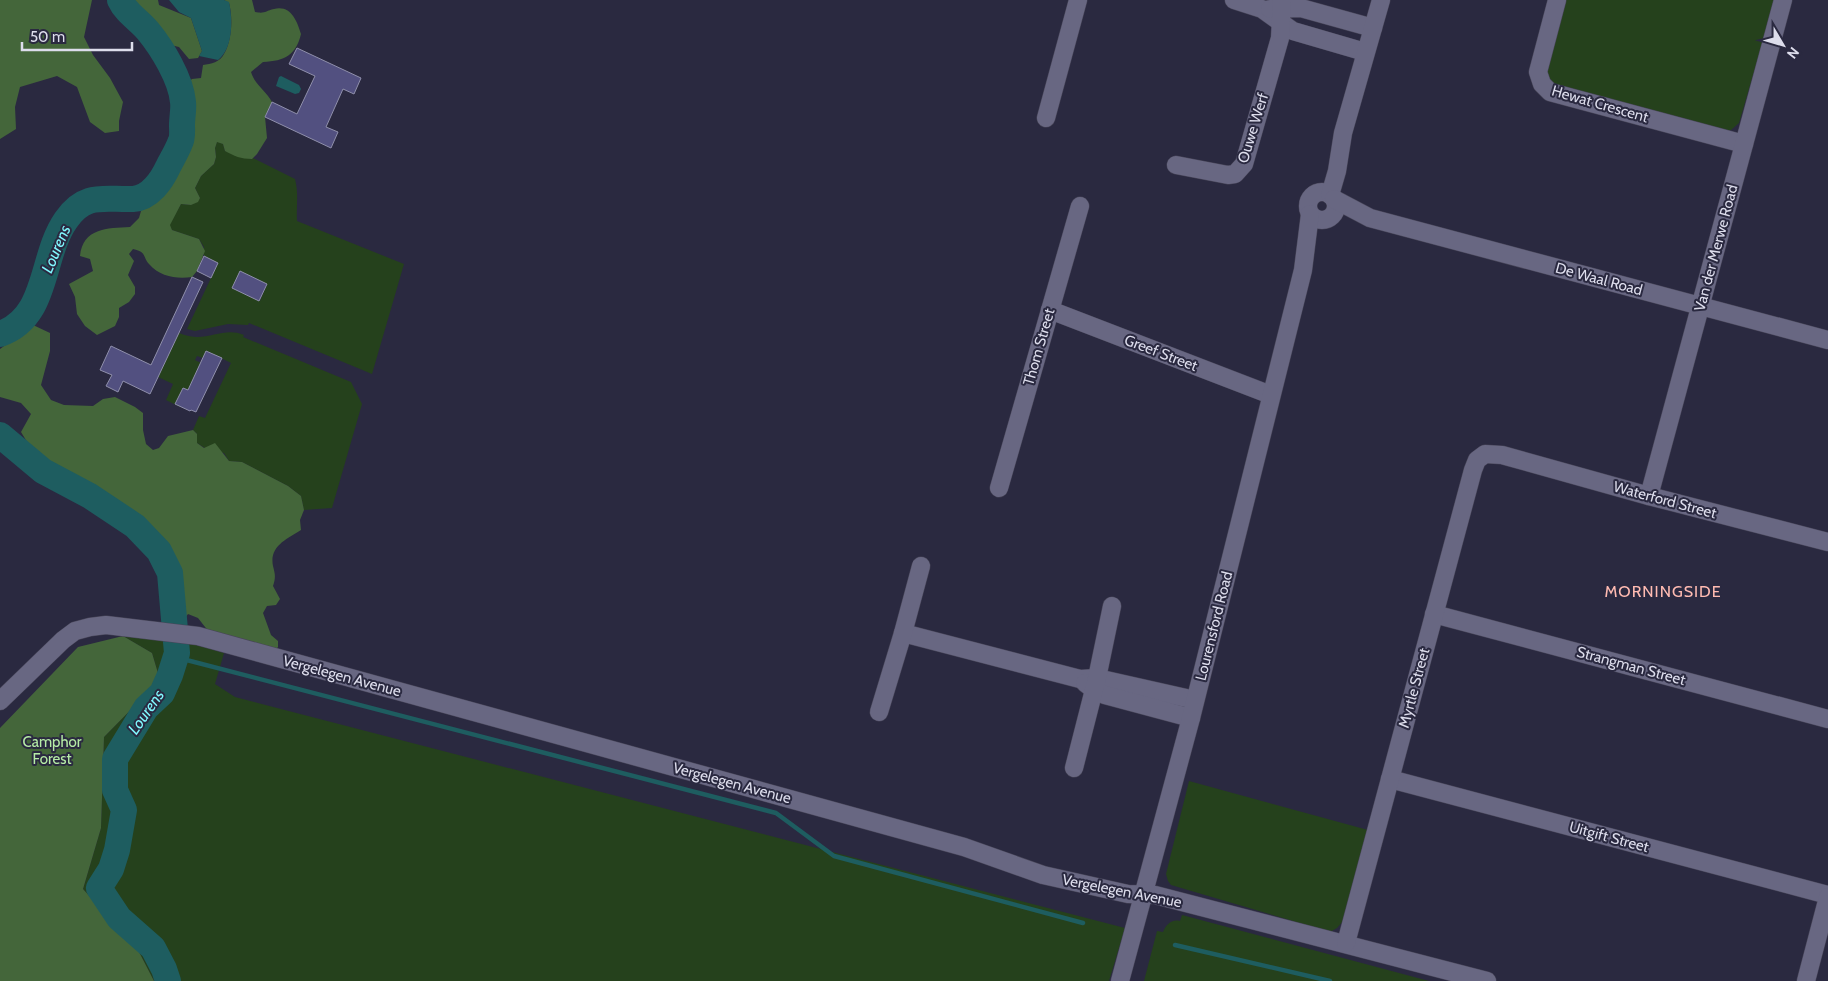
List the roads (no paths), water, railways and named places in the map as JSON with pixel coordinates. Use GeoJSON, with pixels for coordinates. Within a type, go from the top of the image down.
{"type":"FeatureCollection","features":[{"type":"Feature","properties":{"kind":"street"},"geometry":{"type":"LineString","coordinates":[[1046,118],[1078,0]]}},
{"type":"Feature","properties":{"kind":"street"},"geometry":{"type":"LineString","coordinates":[[1234,0],[1262,9],[1301,8],[1373,28]]}},
{"type":"Feature","properties":{"kind":"street","name":"Lourensford Road"},"geometry":{"type":"LineString","coordinates":[[1120,981],[1191,718],[1303,270],[1325,206],[1343,133],[1381,0]]}},
{"type":"Feature","properties":{"kind":"street","name":"Hewat Crescent"},"geometry":{"type":"LineString","coordinates":[[1557,0],[1538,72],[1542,84],[1550,92],[1744,144]]}},
{"type":"Feature","properties":{"kind":"street","name":"Van der Merwe Road"},"geometry":{"type":"LineString","coordinates":[[1649,496],[1783,0]]}},
{"type":"Feature","properties":{"kind":"street"},"geometry":{"type":"LineString","coordinates":[[1281,10],[1293,31],[1366,52]]}},
{"type":"Feature","properties":{"kind":"street","name":"Ouwe Werf"},"geometry":{"type":"LineString","coordinates":[[1176,165],[1228,176],[1235,174],[1244,164],[1280,38],[1281,10]]}},
{"type":"Feature","properties":{"kind":"street","name":"Thom Street"},"geometry":{"type":"LineString","coordinates":[[999,488],[1080,206]]}},
{"type":"Feature","properties":{"kind":"street","name":"De Waal Road"},"geometry":{"type":"LineString","coordinates":[[1325,206],[1828,340]]}},
{"type":"Feature","properties":{"kind":"street","name":"Greef Street"},"geometry":{"type":"LineString","coordinates":[[1050,310],[1271,395]]}},
{"type":"Feature","properties":{"kind":"street","name":"Myrtle Street"},"geometry":{"type":"LineString","coordinates":[[1346,944],[1472,470],[1477,460],[1485,454],[1502,455]]}},
{"type":"Feature","properties":{"kind":"street","name":"Waterford Street"},"geometry":{"type":"LineString","coordinates":[[1502,455],[1649,496],[1828,542]]}},
{"type":"Feature","properties":{"kind":"street"},"geometry":{"type":"LineString","coordinates":[[879,712],[921,566]]}},
{"type":"Feature","properties":{"kind":"street"},"geometry":{"type":"LineString","coordinates":[[1074,768],[1090,682],[1112,606]]}},
{"type":"Feature","properties":{"kind":"street","name":"Strangman Street"},"geometry":{"type":"LineString","coordinates":[[1434,614],[1828,719]]}},
{"type":"Feature","properties":{"kind":"street","name":"Vergelegen Avenue"},"geometry":{"type":"LineString","coordinates":[[0,701],[63,640],[75,631],[106,624],[198,636],[964,846],[1043,875],[1128,894],[1156,895],[1487,981]]}},
{"type":"Feature","properties":{"kind":"street"},"geometry":{"type":"LineString","coordinates":[[903,633],[1090,682],[1195,700]]}},
{"type":"Feature","properties":{"kind":"street"},"geometry":{"type":"LineString","coordinates":[[1090,682],[1129,702],[1191,718]]}},
{"type":"Feature","properties":{"kind":"street","name":"Uitgift Street"},"geometry":{"type":"LineString","coordinates":[[1390,779],[1828,896]]}},
{"type":"Feature","properties":{"kind":"street"},"geometry":{"type":"LineString","coordinates":[[1806,981],[1828,896]]}},
{"type":"Feature","properties":{"kind":"waterway","name":"Lourens"},"geometry":{"type":"LineString","coordinates":[[0,334],[16,326],[36,300],[58,235],[73,211],[80,205],[96,199],[133,199],[150,192],[162,177],[181,141],[183,102],[175,74],[153,38],[120,0]]}},
{"type":"Feature","properties":{"kind":"waterway","name":"Lourens"},"geometry":{"type":"LineString","coordinates":[[0,435],[43,471],[90,496],[135,526],[159,551],[170,573],[177,653],[162,693],[146,708],[115,759],[115,790],[124,810],[117,850],[111,869],[99,888],[119,918],[153,948],[168,981]]}},
{"type":"Feature","properties":{"kind":"waterway"},"geometry":{"type":"LineString","coordinates":[[175,657],[776,813],[834,856],[1083,923]]}},
{"type":"Feature","properties":{"kind":"waterway"},"geometry":{"type":"LineString","coordinates":[[1175,945],[1330,981]]}},
{"type":"Feature","properties":{"kind":"district","name":"MORNINGSIDE"},"geometry":{"type":"Point","coordinates":[1663,591]}},
{"type":"Feature","properties":{"kind":"park label","name":"Camphor Forest"},"geometry":{"type":"Point","coordinates":[52,750]}}]}
